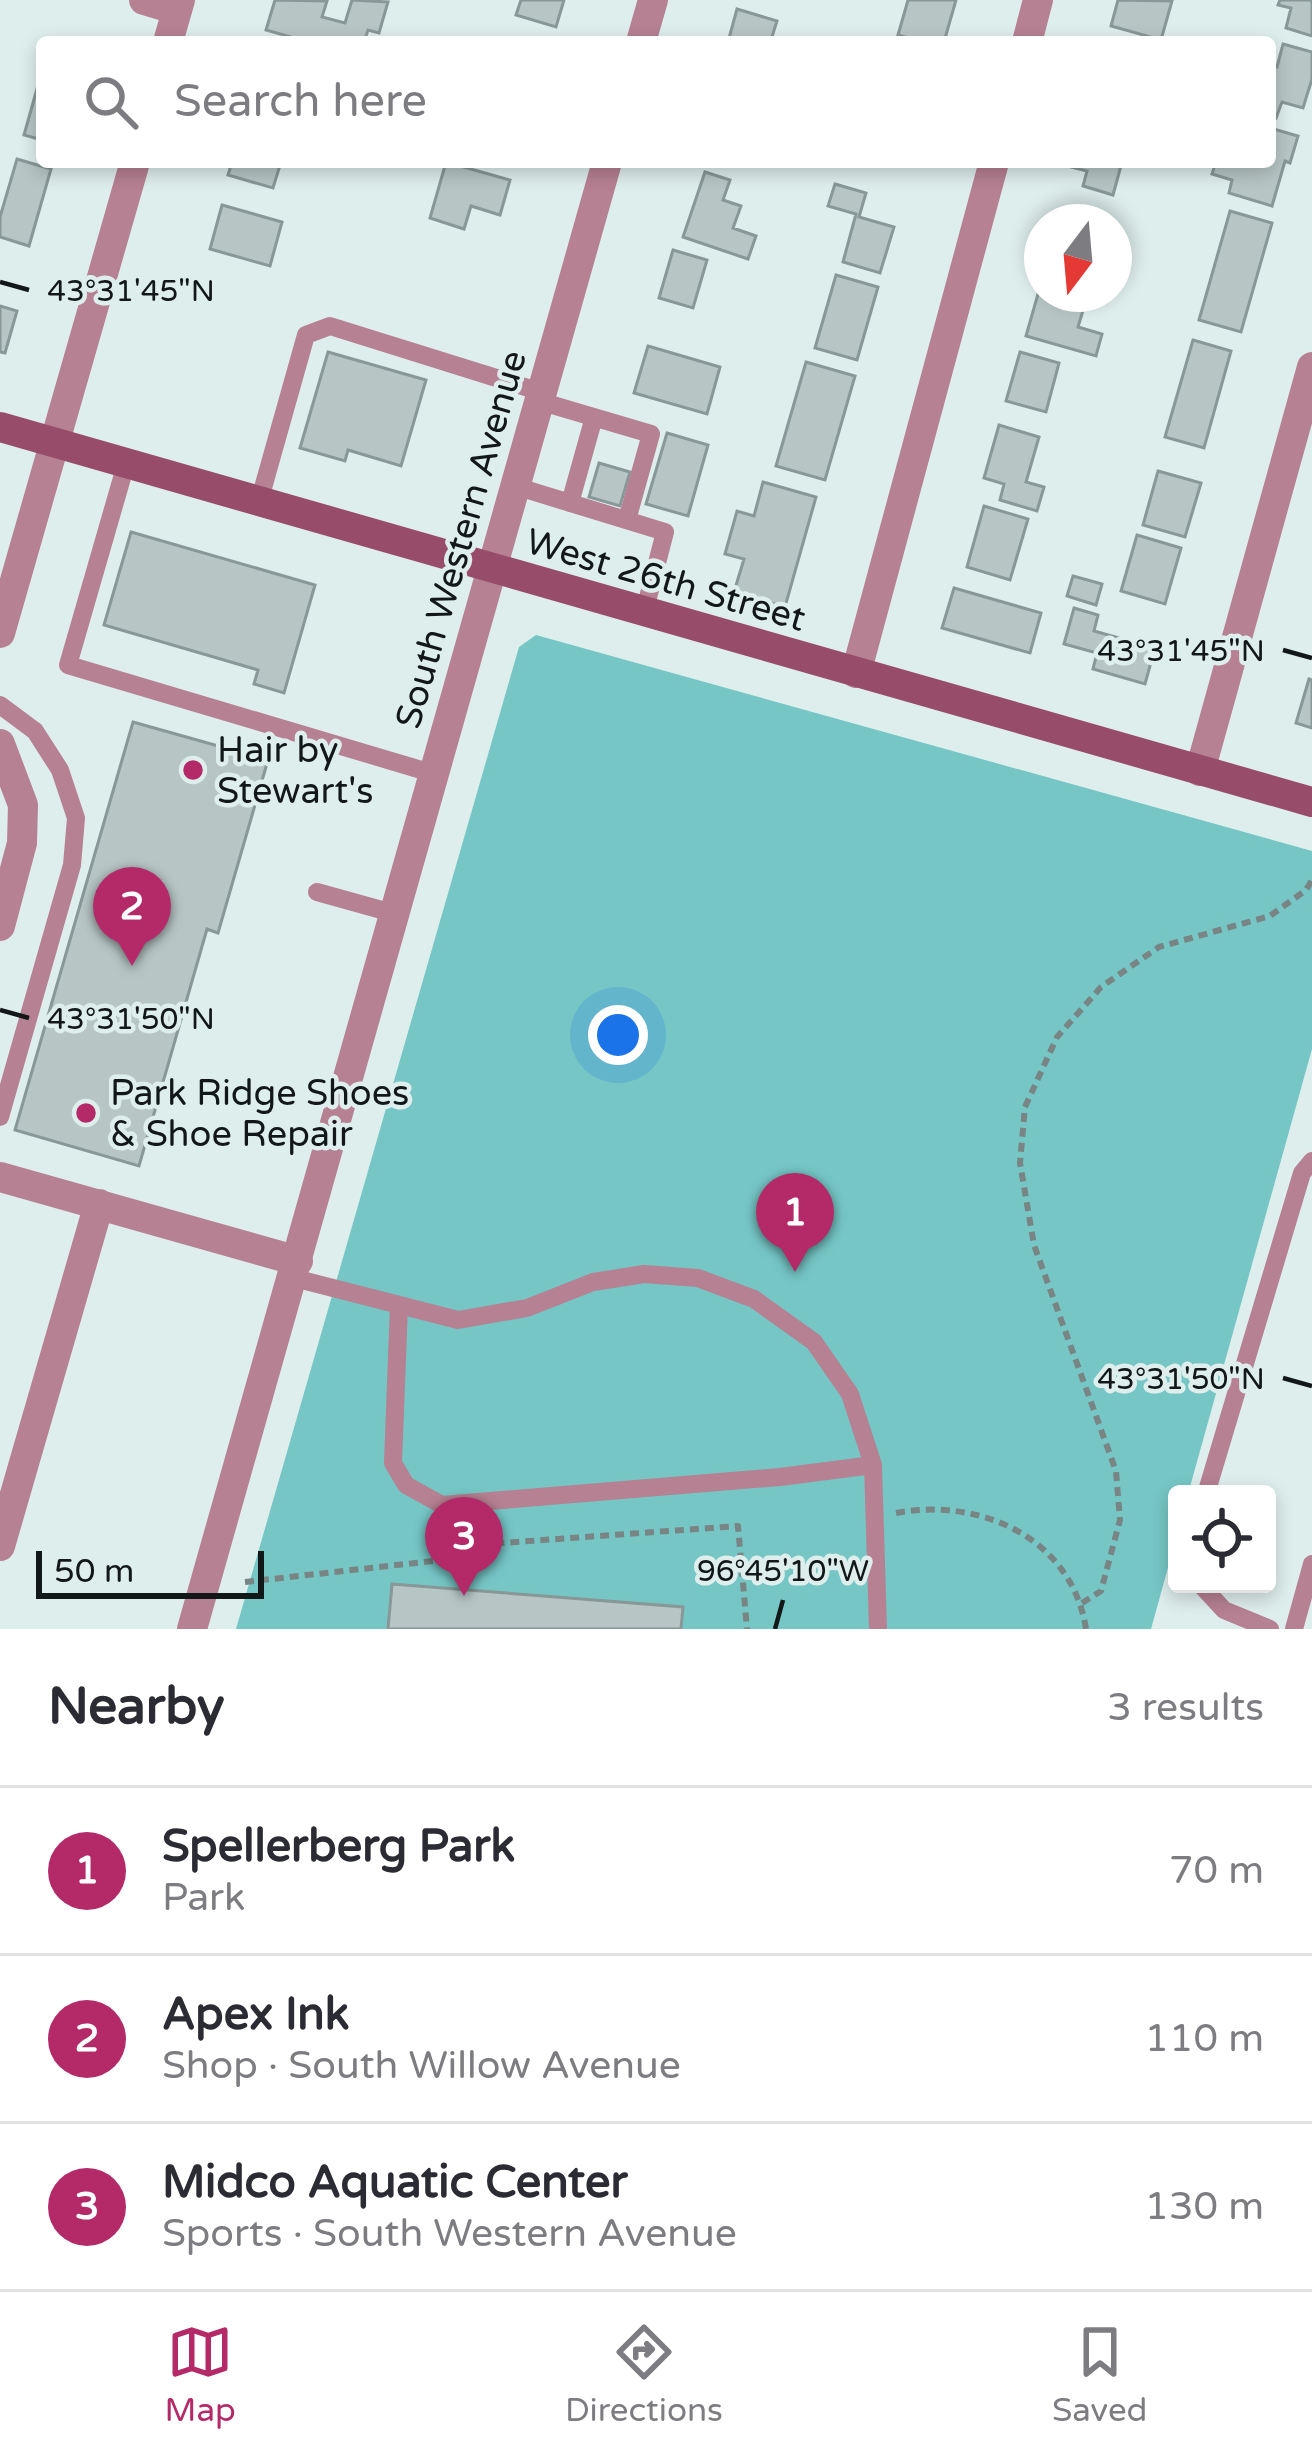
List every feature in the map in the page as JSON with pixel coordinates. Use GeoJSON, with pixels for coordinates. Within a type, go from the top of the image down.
{"type":"FeatureCollection","features":[{"type":"Feature","properties":{"kind":"main road","name":"West 26th Street"},"geometry":{"type":"LineString","coordinates":[[0,427],[1312,802]]}},
{"type":"Feature","properties":{"kind":"street"},"geometry":{"type":"LineString","coordinates":[[144,0],[178,5],[170,36]]}},
{"type":"Feature","properties":{"kind":"street"},"geometry":{"type":"LineString","coordinates":[[643,36],[653,0]]}},
{"type":"Feature","properties":{"kind":"street"},"geometry":{"type":"LineString","coordinates":[[1029,36],[1038,0]]}},
{"type":"Feature","properties":{"kind":"street"},"geometry":{"type":"LineString","coordinates":[[0,633],[133,168]]}},
{"type":"Feature","properties":{"kind":"street","name":"South Western Avenue"},"geometry":{"type":"LineString","coordinates":[[192,1629],[605,168]]}},
{"type":"Feature","properties":{"kind":"street"},"geometry":{"type":"LineString","coordinates":[[856,673],[992,168]]}},
{"type":"Feature","properties":{"kind":"street"},"geometry":{"type":"LineString","coordinates":[[1200,771],[1312,367]]}},
{"type":"Feature","properties":{"kind":"street"},"geometry":{"type":"LineString","coordinates":[[0,744],[23,805],[22,843],[0,926]]}},
{"type":"Feature","properties":{"kind":"street"},"geometry":{"type":"LineString","coordinates":[[0,1177],[99,1204],[296,1269]]}},
{"type":"Feature","properties":{"kind":"street"},"geometry":{"type":"LineString","coordinates":[[0,1546],[99,1204]]}},
{"type":"Feature","properties":{"kind":"lane"},"geometry":{"type":"LineString","coordinates":[[259,502],[307,335],[330,326],[651,434],[627,520]]}},
{"type":"Feature","properties":{"kind":"lane"},"geometry":{"type":"LineString","coordinates":[[570,503],[594,417]]}},
{"type":"Feature","properties":{"kind":"lane"},"geometry":{"type":"LineString","coordinates":[[126,464],[68,665],[435,774]]}},
{"type":"Feature","properties":{"kind":"lane"},"geometry":{"type":"LineString","coordinates":[[514,486],[665,532],[644,613]]}},
{"type":"Feature","properties":{"kind":"lane"},"geometry":{"type":"LineString","coordinates":[[0,705],[35,730],[60,770],[76,818],[72,866],[0,1118]]}},
{"type":"Feature","properties":{"kind":"lane"},"geometry":{"type":"LineString","coordinates":[[316,892],[396,914]]}},
{"type":"Feature","properties":{"kind":"lane"},"geometry":{"type":"LineString","coordinates":[[1209,1485],[1302,1173],[1312,1161]]}},
{"type":"Feature","properties":{"kind":"lane"},"geometry":{"type":"LineString","coordinates":[[296,1269],[458,1320],[527,1308],[593,1282],[644,1274],[698,1278],[754,1300],[814,1342],[850,1394],[873,1465],[878,1629]]}},
{"type":"Feature","properties":{"kind":"lane"},"geometry":{"type":"LineString","coordinates":[[399,1305],[393,1463],[406,1485],[442,1505],[873,1465]]}},
{"type":"Feature","properties":{"kind":"lane"},"geometry":{"type":"LineString","coordinates":[[1294,1629],[1312,1564]]}},
{"type":"Feature","properties":{"kind":"lane"},"geometry":{"type":"LineString","coordinates":[[1208,1593],[1224,1610],[1270,1629]]}},
{"type":"Feature","properties":{"kind":"path"},"geometry":{"type":"LineString","coordinates":[[1082,1603],[1101,1591],[1120,1520],[1116,1471],[1034,1245],[1020,1163],[1025,1107],[1057,1037],[1101,987],[1160,946],[1270,916],[1306,890],[1312,880]]}},
{"type":"Feature","properties":{"kind":"path"},"geometry":{"type":"LineString","coordinates":[[874,1517],[922,1508],[990,1516],[1044,1547],[1082,1603],[1086,1629]]}},
{"type":"Feature","properties":{"kind":"path"},"geometry":{"type":"LineString","coordinates":[[245,1582],[442,1560],[474,1545],[738,1526],[746,1629]]}},
{"type":"Feature","properties":{"kind":"shaded area"},"geometry":{"type":"Polygon","coordinates":[[[536,635],[1312,851],[1312,1049],[1191,1485],[1168,1485],[1168,1568],[1151,1629],[236,1629],[519,647],[536,635]]]}},
{"type":"Feature","properties":{"kind":"building"},"geometry":{"type":"Polygon","coordinates":[[[275,0],[327,1],[322,17],[345,23],[352,0],[388,2],[379,33],[368,30],[366,36],[287,36],[266,30],[275,0]]]}},
{"type":"Feature","properties":{"kind":"building"},"geometry":{"type":"Polygon","coordinates":[[[521,0],[564,0],[556,27],[516,15],[521,0]]]}},
{"type":"Feature","properties":{"kind":"building"},"geometry":{"type":"Polygon","coordinates":[[[908,0],[956,0],[946,36],[898,35],[908,0]]]}},
{"type":"Feature","properties":{"kind":"building"},"geometry":{"type":"Polygon","coordinates":[[[1118,0],[1172,1],[1162,36],[1111,26],[1118,0]]]}},
{"type":"Feature","properties":{"kind":"building"},"geometry":{"type":"Polygon","coordinates":[[[1280,0],[1312,0],[1312,36],[1286,28],[1291,8],[1278,5],[1280,0]]]}},
{"type":"Feature","properties":{"kind":"building"},"geometry":{"type":"Polygon","coordinates":[[[737,9],[777,21],[772,36],[730,36],[737,9]]]}},
{"type":"Feature","properties":{"kind":"building"},"geometry":{"type":"Polygon","coordinates":[[[1283,44],[1312,52],[1312,79],[1303,108],[1282,102],[1276,118],[1276,67],[1283,44]]]}},
{"type":"Feature","properties":{"kind":"building"},"geometry":{"type":"Polygon","coordinates":[[[36,92],[36,138],[24,135],[36,92]]]}},
{"type":"Feature","properties":{"kind":"building"},"geometry":{"type":"Polygon","coordinates":[[[1276,130],[1298,136],[1272,206],[1229,193],[1232,180],[1212,174],[1214,168],[1276,168],[1276,130]]]}},
{"type":"Feature","properties":{"kind":"building"},"geometry":{"type":"Polygon","coordinates":[[[17,159],[51,169],[29,246],[0,237],[0,217],[17,159]]]}},
{"type":"Feature","properties":{"kind":"building"},"geometry":{"type":"Polygon","coordinates":[[[230,168],[279,168],[273,188],[228,175],[230,168]]]}},
{"type":"Feature","properties":{"kind":"building"},"geometry":{"type":"Polygon","coordinates":[[[444,168],[467,168],[510,180],[500,215],[471,206],[464,229],[430,218],[444,168]]]}},
{"type":"Feature","properties":{"kind":"building"},"geometry":{"type":"Polygon","coordinates":[[[1075,168],[1120,168],[1113,195],[1083,186],[1087,171],[1075,168]]]}},
{"type":"Feature","properties":{"kind":"building"},"geometry":{"type":"Polygon","coordinates":[[[705,172],[730,180],[723,200],[741,206],[733,228],[756,236],[748,259],[683,237],[705,172]]]}},
{"type":"Feature","properties":{"kind":"building"},"geometry":{"type":"Polygon","coordinates":[[[835,184],[866,193],[859,217],[894,227],[880,273],[843,262],[856,214],[828,206],[835,184]]]}},
{"type":"Feature","properties":{"kind":"building"},"geometry":{"type":"Polygon","coordinates":[[[222,205],[282,222],[270,266],[210,249],[222,205]]]}},
{"type":"Feature","properties":{"kind":"building"},"geometry":{"type":"Polygon","coordinates":[[[1230,211],[1272,223],[1241,332],[1199,320],[1230,211]]]}},
{"type":"Feature","properties":{"kind":"building"},"geometry":{"type":"Polygon","coordinates":[[[673,250],[707,260],[693,308],[659,298],[673,250]]]}},
{"type":"Feature","properties":{"kind":"building"},"geometry":{"type":"Polygon","coordinates":[[[836,275],[878,287],[857,360],[815,348],[836,275]]]}},
{"type":"Feature","properties":{"kind":"building"},"geometry":{"type":"Polygon","coordinates":[[[0,306],[17,311],[5,353],[0,352],[0,306]]]}},
{"type":"Feature","properties":{"kind":"building"},"geometry":{"type":"Polygon","coordinates":[[[1033,312],[1083,312],[1078,327],[1102,334],[1096,356],[1026,336],[1033,312]]]}},
{"type":"Feature","properties":{"kind":"building"},"geometry":{"type":"Polygon","coordinates":[[[1193,340],[1231,351],[1204,448],[1165,437],[1193,340]]]}},
{"type":"Feature","properties":{"kind":"building"},"geometry":{"type":"Polygon","coordinates":[[[648,346],[720,367],[707,414],[634,393],[648,346]]]}},
{"type":"Feature","properties":{"kind":"building"},"geometry":{"type":"Polygon","coordinates":[[[328,352],[426,380],[401,466],[348,450],[345,461],[300,448],[328,352]]]}},
{"type":"Feature","properties":{"kind":"building"},"geometry":{"type":"Polygon","coordinates":[[[1020,352],[1059,363],[1046,412],[1006,401],[1020,352]]]}},
{"type":"Feature","properties":{"kind":"building"},"geometry":{"type":"Polygon","coordinates":[[[806,362],[855,376],[825,480],[776,466],[806,362]]]}},
{"type":"Feature","properties":{"kind":"building"},"geometry":{"type":"Polygon","coordinates":[[[999,425],[1039,437],[1026,482],[1044,487],[1037,511],[1000,500],[1004,484],[984,478],[999,425]]]}},
{"type":"Feature","properties":{"kind":"building"},"geometry":{"type":"Polygon","coordinates":[[[667,433],[708,445],[688,516],[646,504],[667,433]]]}},
{"type":"Feature","properties":{"kind":"building"},"geometry":{"type":"Polygon","coordinates":[[[599,463],[630,472],[620,506],[589,497],[599,463]]]}},
{"type":"Feature","properties":{"kind":"building"},"geometry":{"type":"Polygon","coordinates":[[[1158,471],[1201,483],[1185,537],[1143,525],[1158,471]]]}},
{"type":"Feature","properties":{"kind":"building"},"geometry":{"type":"Polygon","coordinates":[[[763,482],[816,497],[785,607],[734,592],[744,559],[725,554],[737,511],[754,516],[763,482]]]}},
{"type":"Feature","properties":{"kind":"building"},"geometry":{"type":"Polygon","coordinates":[[[984,506],[1028,519],[1010,580],[967,567],[984,506]]]}},
{"type":"Feature","properties":{"kind":"building"},"geometry":{"type":"Polygon","coordinates":[[[131,532],[315,585],[284,693],[254,684],[258,670],[104,625],[131,532]]]}},
{"type":"Feature","properties":{"kind":"building"},"geometry":{"type":"Polygon","coordinates":[[[1137,535],[1181,548],[1165,604],[1121,591],[1137,535]]]}},
{"type":"Feature","properties":{"kind":"building"},"geometry":{"type":"Polygon","coordinates":[[[1073,576],[1102,584],[1096,605],[1067,596],[1073,576]]]}},
{"type":"Feature","properties":{"kind":"building"},"geometry":{"type":"Polygon","coordinates":[[[954,588],[1041,613],[1030,653],[942,628],[954,588]]]}},
{"type":"Feature","properties":{"kind":"building"},"geometry":{"type":"Polygon","coordinates":[[[1074,608],[1098,615],[1094,631],[1155,648],[1145,684],[1093,669],[1097,653],[1064,644],[1074,608]]]}},
{"type":"Feature","properties":{"kind":"building"},"geometry":{"type":"Polygon","coordinates":[[[1312,680],[1312,728],[1296,723],[1312,680]]]}},
{"type":"Feature","properties":{"kind":"building"},"geometry":{"type":"Polygon","coordinates":[[[133,722],[268,760],[218,933],[207,929],[139,1166],[15,1130],[133,722]]]}},
{"type":"Feature","properties":{"kind":"building"},"geometry":{"type":"Polygon","coordinates":[[[392,1584],[683,1607],[681,1629],[388,1629],[392,1584]]]}},
{"type":"Feature","properties":{"kind":"place","name":"Hair by Stewart's"},"geometry":{"type":"Point","coordinates":[193,770]}},
{"type":"Feature","properties":{"kind":"place","name":"Apex Ink"},"geometry":{"type":"Point","coordinates":[132,966]}},
{"type":"Feature","properties":{"kind":"place","name":"Park Ridge Shoes & Shoe Repair"},"geometry":{"type":"Point","coordinates":[86,1113]}},
{"type":"Feature","properties":{"kind":"place","name":"Spellerberg Park"},"geometry":{"type":"Point","coordinates":[795,1272]}},
{"type":"Feature","properties":{"kind":"place","name":"Midco Aquatic Center"},"geometry":{"type":"Point","coordinates":[464,1596]}}]}
